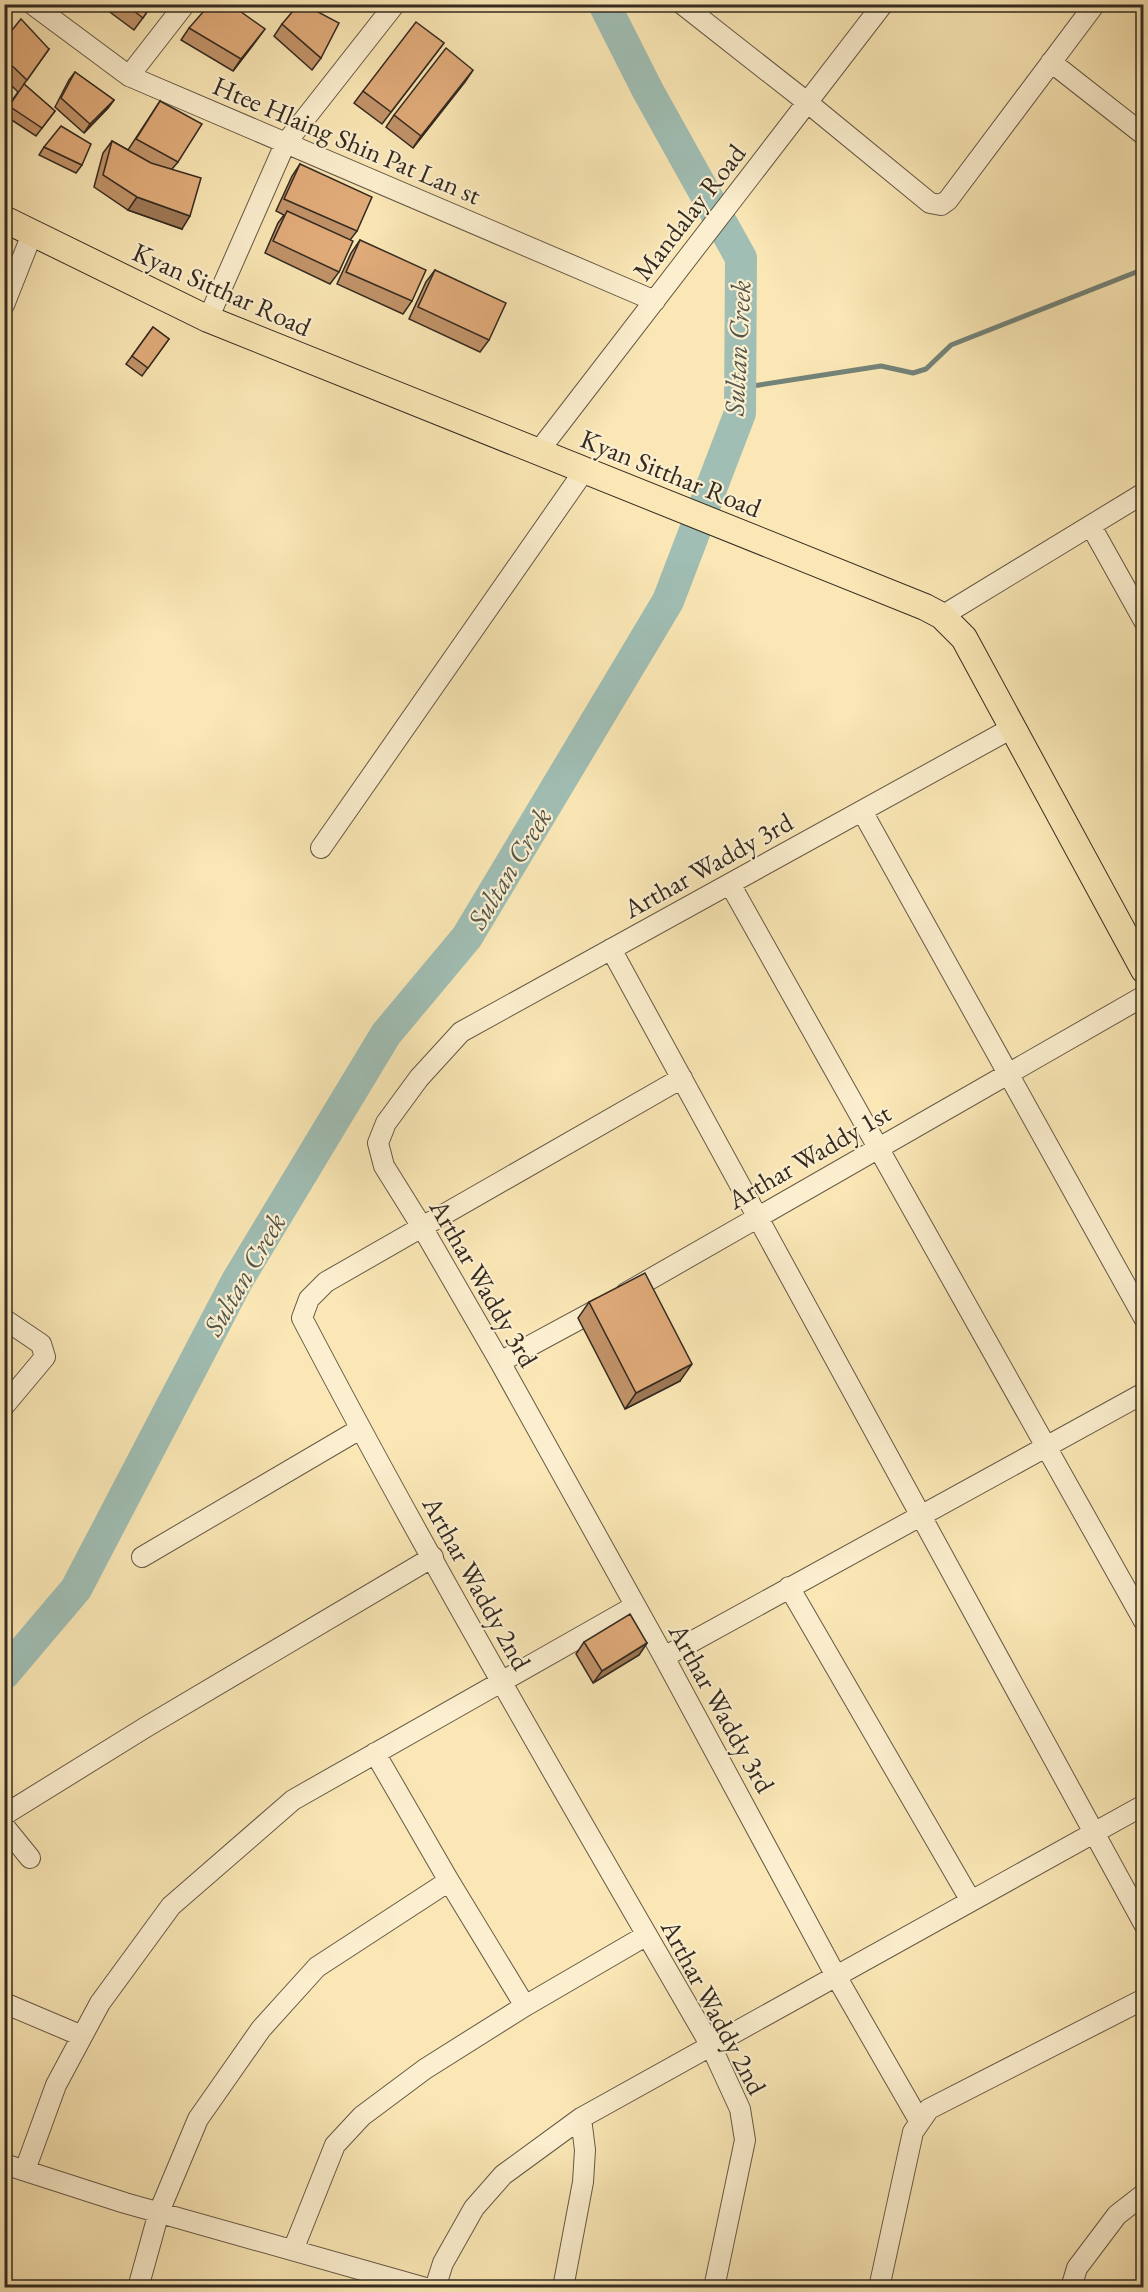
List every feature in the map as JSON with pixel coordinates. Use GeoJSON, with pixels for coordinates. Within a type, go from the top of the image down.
{"type":"FeatureCollection","features":[{"type":"Feature","properties":{"kind":"main road","name":"Kyan Sitthar Road"},"geometry":{"type":"LineString","coordinates":[[4,219],[208,319],[925,606],[942,616],[964,638],[1143,970]]}},
{"type":"Feature","properties":{"kind":"street","name":"Htee Hlaing Shin Pat Lan st"},"geometry":{"type":"LineString","coordinates":[[32,4],[129,76],[655,301]]}},
{"type":"Feature","properties":{"kind":"street"},"geometry":{"type":"LineString","coordinates":[[129,76],[185,4]]}},
{"type":"Feature","properties":{"kind":"street"},"geometry":{"type":"LineString","coordinates":[[208,319],[285,144],[395,4]]}},
{"type":"Feature","properties":{"kind":"street"},"geometry":{"type":"LineString","coordinates":[[682,4],[930,203],[941,205],[948,200],[1095,4]]}},
{"type":"Feature","properties":{"kind":"street","name":"Mandalay Road"},"geometry":{"type":"LineString","coordinates":[[538,452],[883,4]]}},
{"type":"Feature","properties":{"kind":"street"},"geometry":{"type":"LineString","coordinates":[[1051,62],[1143,135]]}},
{"type":"Feature","properties":{"kind":"street"},"geometry":{"type":"LineString","coordinates":[[4,305],[32,234]]}},
{"type":"Feature","properties":{"kind":"street"},"geometry":{"type":"LineString","coordinates":[[321,848],[584,471]]}},
{"type":"Feature","properties":{"kind":"street"},"geometry":{"type":"LineString","coordinates":[[942,616],[1143,493]]}},
{"type":"Feature","properties":{"kind":"street"},"geometry":{"type":"LineString","coordinates":[[1091,526],[1143,621]]}},
{"type":"Feature","properties":{"kind":"street","name":"Arthar Waddy 3rd"},"geometry":{"type":"LineString","coordinates":[[920,2122],[836,1976],[664,1657],[500,1362],[384,1166],[378,1143],[386,1123],[419,1078],[461,1032],[1012,728]]}},
{"type":"Feature","properties":{"kind":"street"},"geometry":{"type":"LineString","coordinates":[[862,811],[1143,1318]]}},
{"type":"Feature","properties":{"kind":"street"},"geometry":{"type":"LineString","coordinates":[[730,884],[1143,1621]]}},
{"type":"Feature","properties":{"kind":"street"},"geometry":{"type":"LineString","coordinates":[[611,949],[1143,1924]]}},
{"type":"Feature","properties":{"kind":"street","name":"Arthar Waddy 1st"},"geometry":{"type":"LineString","coordinates":[[500,1362],[633,1289],[1143,996]]}},
{"type":"Feature","properties":{"kind":"street","name":"Arthar Waddy 2nd"},"geometry":{"type":"LineString","coordinates":[[682,1078],[326,1282],[309,1299],[302,1318],[360,1429],[433,1557],[500,1682],[711,2046],[740,2109],[745,2140],[714,2288]]}},
{"type":"Feature","properties":{"kind":"street"},"geometry":{"type":"LineString","coordinates":[[4,1319],[40,1344],[45,1357],[4,1406]]}},
{"type":"Feature","properties":{"kind":"street"},"geometry":{"type":"LineString","coordinates":[[664,1657],[1143,1393]]}},
{"type":"Feature","properties":{"kind":"street"},"geometry":{"type":"LineString","coordinates":[[142,1557],[360,1429]]}},
{"type":"Feature","properties":{"kind":"street"},"geometry":{"type":"LineString","coordinates":[[4,1815],[146,1727],[433,1557]]}},
{"type":"Feature","properties":{"kind":"street"},"geometry":{"type":"LineString","coordinates":[[789,1587],[970,1901]]}},
{"type":"Feature","properties":{"kind":"street"},"geometry":{"type":"LineString","coordinates":[[25,2170],[56,2085],[100,2002],[171,1906],[293,1800],[635,1606]]}},
{"type":"Feature","properties":{"kind":"street"},"geometry":{"type":"LineString","coordinates":[[375,1753],[525,2006]]}},
{"type":"Feature","properties":{"kind":"street"},"geometry":{"type":"LineString","coordinates":[[435,2288],[443,2262],[474,2208],[503,2175],[581,2118],[1143,1805]]}},
{"type":"Feature","properties":{"kind":"street"},"geometry":{"type":"LineString","coordinates":[[4,1827],[30,1857]]}},
{"type":"Feature","properties":{"kind":"street"},"geometry":{"type":"LineString","coordinates":[[138,2288],[159,2212],[198,2119],[261,2029],[317,1966],[449,1881]]}},
{"type":"Feature","properties":{"kind":"street"},"geometry":{"type":"LineString","coordinates":[[293,2250],[335,2145],[362,2116],[425,2069],[525,2006],[646,1935]]}},
{"type":"Feature","properties":{"kind":"street"},"geometry":{"type":"LineString","coordinates":[[879,2288],[913,2132],[929,2109],[1143,1999]]}},
{"type":"Feature","properties":{"kind":"street"},"geometry":{"type":"LineString","coordinates":[[4,2003],[82,2036]]}},
{"type":"Feature","properties":{"kind":"street"},"geometry":{"type":"LineString","coordinates":[[564,2288],[584,2181],[585,2150],[581,2118]]}},
{"type":"Feature","properties":{"kind":"street"},"geometry":{"type":"LineString","coordinates":[[4,2164],[159,2212],[426,2288]]}},
{"type":"Feature","properties":{"kind":"street"},"geometry":{"type":"LineString","coordinates":[[1071,2288],[1077,2268],[1117,2215],[1143,2194]]}},
{"type":"Feature","properties":{"kind":"building"},"geometry":{"type":"Polygon","coordinates":[[[125,4],[152,4],[143,18],[125,4]]]}},
{"type":"Feature","properties":{"kind":"building"},"geometry":{"type":"Polygon","coordinates":[[[210,4],[230,4],[265,29],[241,59],[189,28],[210,4]]]}},
{"type":"Feature","properties":{"kind":"building"},"geometry":{"type":"Polygon","coordinates":[[[299,4],[339,23],[321,58],[282,24],[299,4]]]}},
{"type":"Feature","properties":{"kind":"building"},"geometry":{"type":"Polygon","coordinates":[[[21,19],[49,49],[27,80],[4,58],[4,40],[21,19]]]}},
{"type":"Feature","properties":{"kind":"building"},"geometry":{"type":"Polygon","coordinates":[[[416,22],[444,43],[391,112],[363,91],[416,22]]]}},
{"type":"Feature","properties":{"kind":"building"},"geometry":{"type":"Polygon","coordinates":[[[446,48],[473,70],[421,136],[394,115],[446,48]]]}},
{"type":"Feature","properties":{"kind":"building"},"geometry":{"type":"Polygon","coordinates":[[[75,72],[114,100],[90,124],[61,98],[75,72]]]}},
{"type":"Feature","properties":{"kind":"building"},"geometry":{"type":"Polygon","coordinates":[[[24,84],[55,111],[42,128],[9,106],[24,84]]]}},
{"type":"Feature","properties":{"kind":"building"},"geometry":{"type":"Polygon","coordinates":[[[160,101],[202,124],[178,162],[136,139],[160,101]]]}},
{"type":"Feature","properties":{"kind":"building"},"geometry":{"type":"Polygon","coordinates":[[[61,126],[91,144],[82,165],[44,147],[61,126]]]}},
{"type":"Feature","properties":{"kind":"building"},"geometry":{"type":"Polygon","coordinates":[[[112,141],[151,163],[201,178],[190,216],[137,197],[103,175],[112,141]]]}},
{"type":"Feature","properties":{"kind":"building"},"geometry":{"type":"Polygon","coordinates":[[[300,164],[372,197],[357,231],[284,199],[300,164]]]}},
{"type":"Feature","properties":{"kind":"building"},"geometry":{"type":"Polygon","coordinates":[[[287,211],[353,241],[339,272],[273,241],[287,211]]]}},
{"type":"Feature","properties":{"kind":"building"},"geometry":{"type":"Polygon","coordinates":[[[360,240],[426,270],[412,301],[346,272],[360,240]]]}},
{"type":"Feature","properties":{"kind":"building"},"geometry":{"type":"Polygon","coordinates":[[[435,270],[506,303],[489,340],[418,307],[435,270]]]}},
{"type":"Feature","properties":{"kind":"building"},"geometry":{"type":"Polygon","coordinates":[[[153,327],[169,339],[148,368],[132,356],[153,327]]]}},
{"type":"Feature","properties":{"kind":"building"},"geometry":{"type":"Polygon","coordinates":[[[645,1273],[692,1364],[636,1393],[589,1302],[645,1273]]]}},
{"type":"Feature","properties":{"kind":"building"},"geometry":{"type":"Polygon","coordinates":[[[630,1614],[647,1643],[602,1671],[584,1642],[630,1614]]]}},
{"type":"Feature","properties":{"kind":"waterway","name":"Sultan Creek"},"geometry":{"type":"LineString","coordinates":[[4,1674],[76,1589],[237,1281],[386,1034],[467,937],[668,601],[740,413],[741,258],[648,91],[604,4]]}},
{"type":"Feature","properties":{"kind":"waterway"},"geometry":{"type":"LineString","coordinates":[[740,388],[881,366],[913,373],[926,369],[951,345],[1144,269]]}}]}
